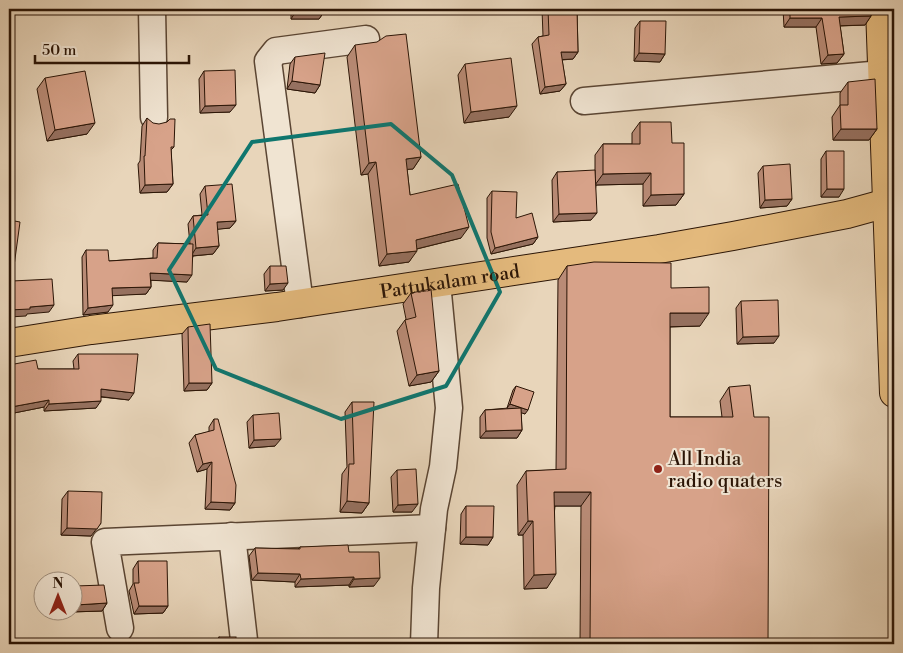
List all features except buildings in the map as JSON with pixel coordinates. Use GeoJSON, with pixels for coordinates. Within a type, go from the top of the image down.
{"type":"FeatureCollection","features":[{"type":"Feature","properties":{"kind":"main road"},"geometry":{"type":"LineString","coordinates":[[880,9],[894,393]]}},
{"type":"Feature","properties":{"kind":"main road","name":"Pattukalam road"},"geometry":{"type":"LineString","coordinates":[[9,343],[91,330],[300,304],[733,236],[847,214],[887,203]]}},
{"type":"Feature","properties":{"kind":"street"},"geometry":{"type":"LineString","coordinates":[[152,9],[154,117]]}},
{"type":"Feature","properties":{"kind":"street"},"geometry":{"type":"LineString","coordinates":[[300,304],[268,61],[276,51],[366,39]]}},
{"type":"Feature","properties":{"kind":"street"},"geometry":{"type":"LineString","coordinates":[[584,100],[882,74]]}},
{"type":"Feature","properties":{"kind":"street"},"geometry":{"type":"LineString","coordinates":[[424,644],[426,588],[434,509],[443,467],[449,408],[437,283]]}},
{"type":"Feature","properties":{"kind":"street"},"geometry":{"type":"LineString","coordinates":[[120,628],[105,542],[432,528]]}},
{"type":"Feature","properties":{"kind":"street"},"geometry":{"type":"LineString","coordinates":[[232,536],[244,640]]}},
{"type":"Feature","properties":{"kind":"highlighted area"},"geometry":{"type":"Polygon","coordinates":[[[391,124],[452,175],[500,292],[446,386],[341,419],[216,369],[169,270],[252,142],[391,124]]]}},
{"type":"Feature","properties":{"kind":"place","name":"All India radio quaters"},"geometry":{"type":"Point","coordinates":[658,469]}}]}
